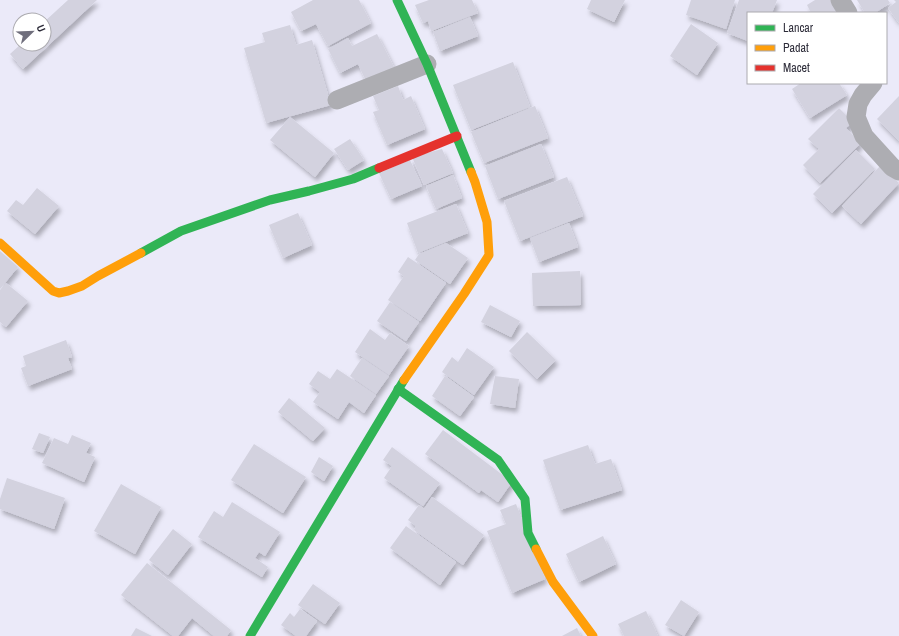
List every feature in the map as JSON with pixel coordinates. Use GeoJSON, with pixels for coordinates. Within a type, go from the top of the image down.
{"type":"FeatureCollection","features":[{"type":"Feature","properties":{"kind":"street"},"geometry":{"type":"LineString","coordinates":[[250,636],[398,389],[464,294],[489,255],[487,222],[475,182],[427,64],[396,0]]}},
{"type":"Feature","properties":{"kind":"street"},"geometry":{"type":"LineString","coordinates":[[840,0],[847,12]]}},
{"type":"Feature","properties":{"kind":"street"},"geometry":{"type":"LineString","coordinates":[[337,100],[427,64]]}},
{"type":"Feature","properties":{"kind":"street"},"geometry":{"type":"LineString","coordinates":[[873,84],[863,95],[858,104],[856,117],[864,136],[892,167],[899,171]]}},
{"type":"Feature","properties":{"kind":"street"},"geometry":{"type":"LineString","coordinates":[[0,243],[53,291],[59,294],[82,286],[182,231],[270,200],[353,179],[457,136]]}},
{"type":"Feature","properties":{"kind":"street"},"geometry":{"type":"LineString","coordinates":[[398,389],[498,460],[525,499],[528,533],[553,582],[593,636]]}},
{"type":"Feature","properties":{"kind":"building"},"geometry":{"type":"Polygon","coordinates":[[[68,0],[97,0],[52,42],[52,15],[68,0]]]}},
{"type":"Feature","properties":{"kind":"building"},"geometry":{"type":"Polygon","coordinates":[[[313,0],[359,0],[371,23],[328,46],[316,24],[301,31],[291,12],[313,0]]]}},
{"type":"Feature","properties":{"kind":"building"},"geometry":{"type":"Polygon","coordinates":[[[429,0],[472,0],[478,13],[431,31],[428,21],[423,23],[415,5],[429,0]]]}},
{"type":"Feature","properties":{"kind":"building"},"geometry":{"type":"Polygon","coordinates":[[[591,0],[625,0],[614,22],[587,9],[591,0]]]}},
{"type":"Feature","properties":{"kind":"building"},"geometry":{"type":"Polygon","coordinates":[[[691,0],[735,0],[726,29],[686,15],[691,0]]]}},
{"type":"Feature","properties":{"kind":"building"},"geometry":{"type":"Polygon","coordinates":[[[739,0],[777,0],[772,12],[747,12],[747,41],[727,33],[739,0]]]}},
{"type":"Feature","properties":{"kind":"building"},"geometry":{"type":"Polygon","coordinates":[[[815,0],[837,0],[844,12],[810,12],[807,5],[815,0]]]}},
{"type":"Feature","properties":{"kind":"building"},"geometry":{"type":"Polygon","coordinates":[[[857,0],[888,0],[890,3],[876,12],[864,12],[857,0]]]}},
{"type":"Feature","properties":{"kind":"building"},"geometry":{"type":"Polygon","coordinates":[[[894,0],[899,0],[899,23],[888,8],[896,2],[894,0]]]}},
{"type":"Feature","properties":{"kind":"building"},"geometry":{"type":"Polygon","coordinates":[[[470,17],[478,36],[440,51],[433,32],[470,17]]]}},
{"type":"Feature","properties":{"kind":"building"},"geometry":{"type":"Polygon","coordinates":[[[691,24],[718,43],[697,75],[670,56],[691,24]]]}},
{"type":"Feature","properties":{"kind":"building"},"geometry":{"type":"Polygon","coordinates":[[[290,25],[296,45],[312,40],[331,105],[266,123],[244,48],[265,42],[262,33],[290,25]]]}},
{"type":"Feature","properties":{"kind":"building"},"geometry":{"type":"Polygon","coordinates":[[[377,34],[395,69],[367,83],[358,64],[340,73],[328,49],[348,38],[352,46],[377,34]]]}},
{"type":"Feature","properties":{"kind":"building"},"geometry":{"type":"Polygon","coordinates":[[[12,52],[41,52],[23,69],[10,54],[12,52]]]}},
{"type":"Feature","properties":{"kind":"building"},"geometry":{"type":"Polygon","coordinates":[[[513,62],[530,107],[471,130],[453,85],[513,62]]]}},
{"type":"Feature","properties":{"kind":"building"},"geometry":{"type":"Polygon","coordinates":[[[800,84],[840,84],[847,95],[810,118],[792,89],[800,84]]]}},
{"type":"Feature","properties":{"kind":"building"},"geometry":{"type":"Polygon","coordinates":[[[398,86],[403,100],[411,96],[425,129],[387,145],[373,112],[379,110],[373,96],[398,86]]]}},
{"type":"Feature","properties":{"kind":"building"},"geometry":{"type":"Polygon","coordinates":[[[899,96],[899,141],[877,119],[899,96]]]}},
{"type":"Feature","properties":{"kind":"building"},"geometry":{"type":"Polygon","coordinates":[[[535,106],[548,138],[484,163],[471,132],[535,106]]]}},
{"type":"Feature","properties":{"kind":"building"},"geometry":{"type":"Polygon","coordinates":[[[839,108],[853,122],[846,128],[861,143],[820,183],[803,165],[819,149],[808,139],[839,108]]]}},
{"type":"Feature","properties":{"kind":"building"},"geometry":{"type":"Polygon","coordinates":[[[290,117],[334,153],[315,177],[270,140],[290,117]]]}},
{"type":"Feature","properties":{"kind":"building"},"geometry":{"type":"Polygon","coordinates":[[[350,139],[364,160],[348,170],[334,149],[350,139]]]}},
{"type":"Feature","properties":{"kind":"building"},"geometry":{"type":"Polygon","coordinates":[[[541,144],[554,177],[498,199],[485,166],[541,144]]]}},
{"type":"Feature","properties":{"kind":"building"},"geometry":{"type":"Polygon","coordinates":[[[442,149],[453,173],[424,185],[412,157],[442,149]]]}},
{"type":"Feature","properties":{"kind":"building"},"geometry":{"type":"Polygon","coordinates":[[[856,150],[875,169],[832,213],[813,194],[856,150]]]}},
{"type":"Feature","properties":{"kind":"building"},"geometry":{"type":"Polygon","coordinates":[[[410,160],[422,186],[391,199],[379,173],[410,160]]]}},
{"type":"Feature","properties":{"kind":"building"},"geometry":{"type":"Polygon","coordinates":[[[880,166],[899,183],[861,224],[842,206],[880,166]]]}},
{"type":"Feature","properties":{"kind":"building"},"geometry":{"type":"Polygon","coordinates":[[[453,175],[462,198],[436,209],[426,186],[453,175]]]}},
{"type":"Feature","properties":{"kind":"building"},"geometry":{"type":"Polygon","coordinates":[[[567,177],[583,216],[520,241],[504,201],[567,177]]]}},
{"type":"Feature","properties":{"kind":"building"},"geometry":{"type":"Polygon","coordinates":[[[37,188],[59,206],[35,234],[7,211],[16,200],[23,205],[37,188]]]}},
{"type":"Feature","properties":{"kind":"building"},"geometry":{"type":"Polygon","coordinates":[[[456,204],[468,233],[418,253],[407,223],[456,204]]]}},
{"type":"Feature","properties":{"kind":"building"},"geometry":{"type":"Polygon","coordinates":[[[298,213],[312,245],[283,258],[269,225],[298,213]]]}},
{"type":"Feature","properties":{"kind":"building"},"geometry":{"type":"Polygon","coordinates":[[[569,223],[578,247],[539,262],[530,238],[569,223]]]}},
{"type":"Feature","properties":{"kind":"building"},"geometry":{"type":"Polygon","coordinates":[[[446,243],[468,258],[450,284],[415,260],[419,254],[446,243]]]}},
{"type":"Feature","properties":{"kind":"building"},"geometry":{"type":"Polygon","coordinates":[[[0,251],[18,267],[0,289],[0,251]]]}},
{"type":"Feature","properties":{"kind":"building"},"geometry":{"type":"Polygon","coordinates":[[[408,257],[446,283],[420,321],[388,300],[404,276],[398,272],[408,257]]]}},
{"type":"Feature","properties":{"kind":"building"},"geometry":{"type":"Polygon","coordinates":[[[580,271],[581,305],[533,306],[532,273],[580,271]]]}},
{"type":"Feature","properties":{"kind":"building"},"geometry":{"type":"Polygon","coordinates":[[[6,283],[28,301],[6,327],[0,322],[0,290],[6,283]]]}},
{"type":"Feature","properties":{"kind":"building"},"geometry":{"type":"Polygon","coordinates":[[[390,302],[419,322],[406,341],[377,321],[390,302]]]}},
{"type":"Feature","properties":{"kind":"building"},"geometry":{"type":"Polygon","coordinates":[[[490,305],[520,321],[511,337],[481,322],[490,305]]]}},
{"type":"Feature","properties":{"kind":"building"},"geometry":{"type":"Polygon","coordinates":[[[370,329],[385,340],[390,333],[409,346],[389,375],[355,352],[370,329]]]}},
{"type":"Feature","properties":{"kind":"building"},"geometry":{"type":"Polygon","coordinates":[[[527,332],[556,360],[537,379],[509,351],[527,332]]]}},
{"type":"Feature","properties":{"kind":"building"},"geometry":{"type":"Polygon","coordinates":[[[66,340],[72,357],[68,358],[72,369],[28,386],[21,368],[26,366],[23,356],[66,340]]]}},
{"type":"Feature","properties":{"kind":"building"},"geometry":{"type":"Polygon","coordinates":[[[467,348],[494,367],[474,395],[442,372],[452,357],[458,362],[467,348]]]}},
{"type":"Feature","properties":{"kind":"building"},"geometry":{"type":"Polygon","coordinates":[[[362,358],[389,376],[376,394],[350,376],[362,358]]]}},
{"type":"Feature","properties":{"kind":"building"},"geometry":{"type":"Polygon","coordinates":[[[337,369],[376,395],[364,413],[349,402],[338,419],[313,402],[320,392],[309,384],[318,371],[330,379],[337,369]]]}},
{"type":"Feature","properties":{"kind":"building"},"geometry":{"type":"Polygon","coordinates":[[[445,376],[474,397],[460,416],[432,396],[445,376]]]}},
{"type":"Feature","properties":{"kind":"building"},"geometry":{"type":"Polygon","coordinates":[[[495,376],[519,379],[515,408],[490,404],[495,376]]]}},
{"type":"Feature","properties":{"kind":"building"},"geometry":{"type":"Polygon","coordinates":[[[289,398],[325,428],[313,441],[278,412],[289,398]]]}},
{"type":"Feature","properties":{"kind":"building"},"geometry":{"type":"Polygon","coordinates":[[[443,430],[512,482],[498,502],[481,490],[479,493],[425,454],[443,430]]]}},
{"type":"Feature","properties":{"kind":"building"},"geometry":{"type":"Polygon","coordinates":[[[39,433],[50,437],[43,453],[32,449],[39,433]]]}},
{"type":"Feature","properties":{"kind":"building"},"geometry":{"type":"Polygon","coordinates":[[[72,435],[91,443],[86,453],[95,457],[84,482],[42,463],[54,438],[68,444],[72,435]]]}},
{"type":"Feature","properties":{"kind":"building"},"geometry":{"type":"Polygon","coordinates":[[[254,444],[306,477],[283,513],[231,480],[254,444]]]}},
{"type":"Feature","properties":{"kind":"building"},"geometry":{"type":"Polygon","coordinates":[[[588,445],[595,464],[611,459],[622,490],[560,510],[543,460],[588,445]]]}},
{"type":"Feature","properties":{"kind":"building"},"geometry":{"type":"Polygon","coordinates":[[[392,447],[440,483],[423,506],[384,478],[392,466],[383,460],[392,447]]]}},
{"type":"Feature","properties":{"kind":"building"},"geometry":{"type":"Polygon","coordinates":[[[319,457],[333,466],[324,481],[311,472],[319,457]]]}},
{"type":"Feature","properties":{"kind":"building"},"geometry":{"type":"Polygon","coordinates":[[[7,478],[65,498],[54,529],[0,509],[0,499],[7,478]]]}},
{"type":"Feature","properties":{"kind":"building"},"geometry":{"type":"Polygon","coordinates":[[[121,484],[161,507],[135,554],[94,531],[121,484]]]}},
{"type":"Feature","properties":{"kind":"building"},"geometry":{"type":"Polygon","coordinates":[[[432,497],[484,535],[463,565],[414,530],[416,526],[408,520],[419,505],[424,509],[432,497]]]}},
{"type":"Feature","properties":{"kind":"building"},"geometry":{"type":"Polygon","coordinates":[[[232,502],[280,532],[265,556],[259,552],[255,558],[268,567],[262,577],[198,537],[214,511],[223,517],[232,502]]]}},
{"type":"Feature","properties":{"kind":"building"},"geometry":{"type":"Polygon","coordinates":[[[516,504],[545,579],[512,593],[487,531],[506,524],[500,510],[516,504]]]}},
{"type":"Feature","properties":{"kind":"building"},"geometry":{"type":"Polygon","coordinates":[[[406,526],[456,562],[440,585],[390,548],[406,526]]]}},
{"type":"Feature","properties":{"kind":"building"},"geometry":{"type":"Polygon","coordinates":[[[173,529],[192,544],[168,575],[149,560],[173,529]]]}},
{"type":"Feature","properties":{"kind":"building"},"geometry":{"type":"Polygon","coordinates":[[[603,536],[616,564],[579,582],[566,554],[603,536]]]}},
{"type":"Feature","properties":{"kind":"building"},"geometry":{"type":"Polygon","coordinates":[[[147,563],[231,630],[227,636],[214,636],[192,618],[178,636],[173,636],[121,595],[147,563]]]}},
{"type":"Feature","properties":{"kind":"building"},"geometry":{"type":"Polygon","coordinates":[[[313,584],[340,603],[325,624],[298,605],[313,584]]]}},
{"type":"Feature","properties":{"kind":"building"},"geometry":{"type":"Polygon","coordinates":[[[681,600],[699,612],[684,636],[665,625],[681,600]]]}},
{"type":"Feature","properties":{"kind":"building"},"geometry":{"type":"Polygon","coordinates":[[[300,609],[317,621],[306,636],[296,636],[281,625],[290,613],[294,617],[300,609]]]}},
{"type":"Feature","properties":{"kind":"building"},"geometry":{"type":"Polygon","coordinates":[[[646,611],[658,636],[624,636],[618,624],[646,611]]]}},
{"type":"Feature","properties":{"kind":"building"},"geometry":{"type":"Polygon","coordinates":[[[136,628],[152,636],[131,636],[136,628]]]}},
{"type":"Feature","properties":{"kind":"building"},"geometry":{"type":"Polygon","coordinates":[[[577,628],[581,636],[562,636],[577,628]]]}},
{"type":"Feature","properties":{"kind":"traffic: fast"},"geometry":{"type":"LineString","coordinates":[[397,0],[427,64],[471,172]]}},
{"type":"Feature","properties":{"kind":"traffic: fast"},"geometry":{"type":"LineString","coordinates":[[141,253],[181,231],[270,200],[353,179],[379,168]]}},
{"type":"Feature","properties":{"kind":"traffic: fast"},"geometry":{"type":"LineString","coordinates":[[250,636],[404,380]]}},
{"type":"Feature","properties":{"kind":"traffic: fast"},"geometry":{"type":"LineString","coordinates":[[398,389],[498,460],[525,499],[528,533],[536,549]]}},
{"type":"Feature","properties":{"kind":"traffic: slow"},"geometry":{"type":"LineString","coordinates":[[404,380],[464,294],[489,255],[487,222],[471,172]]}},
{"type":"Feature","properties":{"kind":"traffic: slow"},"geometry":{"type":"LineString","coordinates":[[0,243],[53,291],[59,293],[82,286],[141,253]]}},
{"type":"Feature","properties":{"kind":"traffic: slow"},"geometry":{"type":"LineString","coordinates":[[536,549],[553,582],[593,636]]}},
{"type":"Feature","properties":{"kind":"traffic: jam"},"geometry":{"type":"LineString","coordinates":[[379,168],[457,136]]}}]}
